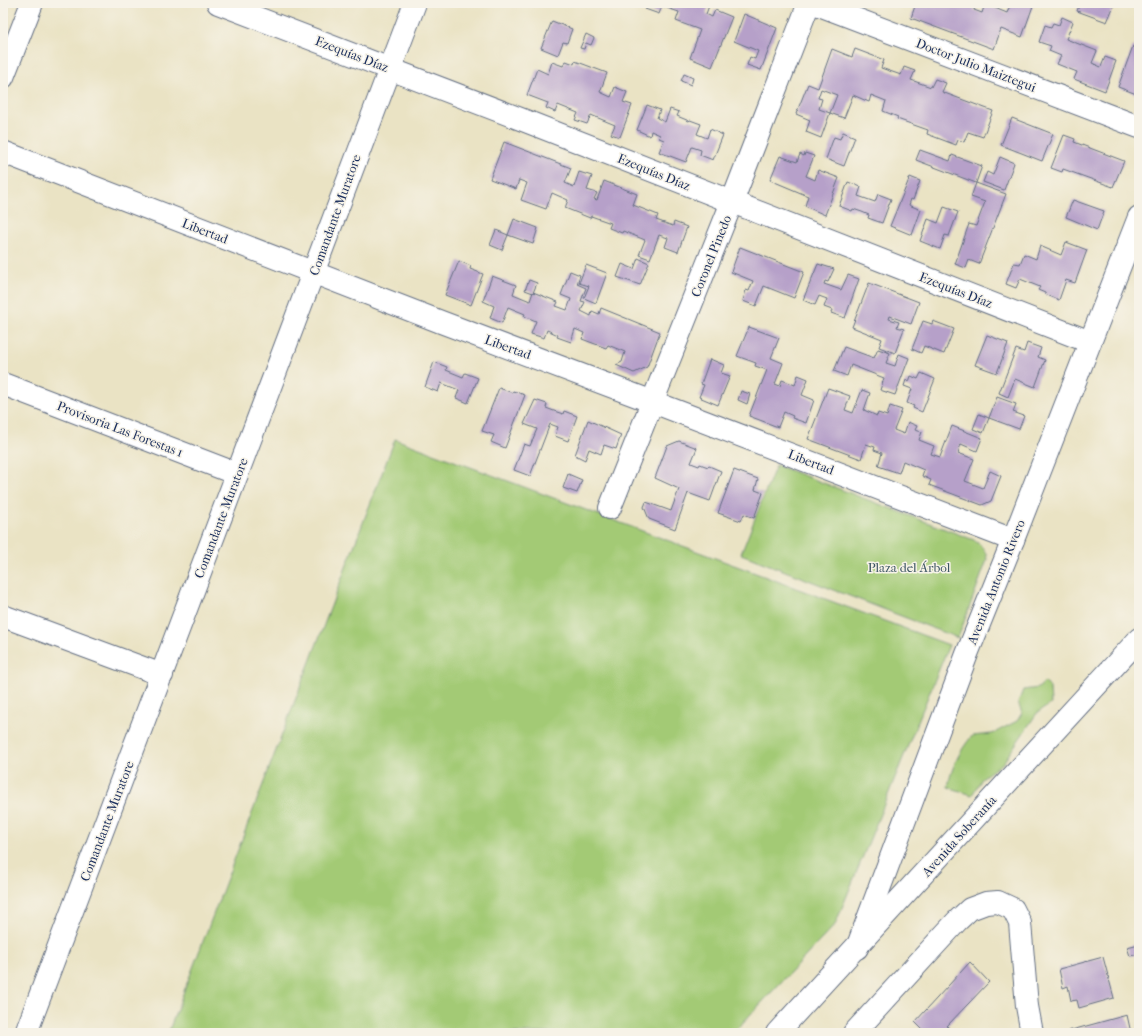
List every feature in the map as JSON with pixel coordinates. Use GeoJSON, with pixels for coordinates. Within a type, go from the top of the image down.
{"type":"FeatureCollection","features":[{"type":"Feature","properties":{"kind":"street"},"geometry":{"type":"LineString","coordinates":[[3,78],[32,3]]}},
{"type":"Feature","properties":{"kind":"street","name":"Ezequías Díaz"},"geometry":{"type":"LineString","coordinates":[[218,3],[390,68],[1090,342]]}},
{"type":"Feature","properties":{"kind":"street","name":"Comandante Muratore"},"geometry":{"type":"LineString","coordinates":[[26,1033],[415,3]]}},
{"type":"Feature","properties":{"kind":"street","name":"Coronel Pinedo"},"geometry":{"type":"LineString","coordinates":[[610,508],[732,202],[809,3]]}},
{"type":"Feature","properties":{"kind":"street","name":"Doctor Julio Maiztegui"},"geometry":{"type":"LineString","coordinates":[[814,3],[1139,127]]}},
{"type":"Feature","properties":{"kind":"street","name":"Libertad"},"geometry":{"type":"LineString","coordinates":[[3,152],[448,325],[1013,540]]}},
{"type":"Feature","properties":{"kind":"street","name":"Avenida Antonio Rivero"},"geometry":{"type":"LineString","coordinates":[[857,948],[967,654],[1139,217]]}},
{"type":"Feature","properties":{"kind":"street","name":"Provisoria Las Forestas 1"},"geometry":{"type":"LineString","coordinates":[[3,384],[237,474]]}},
{"type":"Feature","properties":{"kind":"street"},"geometry":{"type":"LineString","coordinates":[[3,616],[162,676]]}},
{"type":"Feature","properties":{"kind":"street","name":"Avenida Soberanía"},"geometry":{"type":"LineString","coordinates":[[777,1033],[857,948],[1139,639]]}},
{"type":"Feature","properties":{"kind":"street"},"geometry":{"type":"LineString","coordinates":[[854,1033],[957,921],[970,909],[986,903],[998,902],[1013,909],[1020,923],[1027,1006],[1032,1033]]}},
{"type":"Feature","properties":{"kind":"green space"},"geometry":{"type":"Polygon","coordinates":[[[395,439],[949,645],[835,925],[733,1033],[168,1033],[395,439]]]}},
{"type":"Feature","properties":{"kind":"green space","name":"Plaza del Árbol"},"geometry":{"type":"Polygon","coordinates":[[[776,465],[974,540],[979,544],[985,551],[987,560],[958,638],[741,554],[776,465]]]}},
{"type":"Feature","properties":{"kind":"green space"},"geometry":{"type":"Polygon","coordinates":[[[1045,682],[1050,688],[1051,704],[1037,713],[1003,763],[983,777],[972,795],[948,787],[951,773],[957,760],[972,736],[992,734],[1017,721],[1022,713],[1018,703],[1023,690],[1038,688],[1045,682]]]}},
{"type":"Feature","properties":{"kind":"building"},"geometry":{"type":"Polygon","coordinates":[[[648,3],[710,3],[706,14],[712,17],[715,10],[732,17],[712,67],[690,58],[700,30],[676,21],[679,12],[662,6],[659,14],[645,9],[648,3]]]}},
{"type":"Feature","properties":{"kind":"building"},"geometry":{"type":"Polygon","coordinates":[[[916,3],[976,3],[974,10],[982,13],[985,4],[1007,13],[1011,3],[1034,3],[1022,37],[1001,29],[994,49],[911,18],[916,3]]]}},
{"type":"Feature","properties":{"kind":"building"},"geometry":{"type":"Polygon","coordinates":[[[1080,3],[1115,3],[1107,22],[1077,11],[1080,3]]]}},
{"type":"Feature","properties":{"kind":"building"},"geometry":{"type":"Polygon","coordinates":[[[744,14],[777,28],[761,70],[747,65],[750,57],[755,59],[758,51],[734,41],[744,14]]]}},
{"type":"Feature","properties":{"kind":"building"},"geometry":{"type":"Polygon","coordinates":[[[1062,17],[1073,22],[1066,39],[1097,51],[1092,63],[1101,67],[1105,57],[1116,61],[1105,91],[1074,79],[1077,72],[1057,64],[1061,56],[1049,51],[1051,46],[1039,42],[1045,25],[1051,27],[1053,23],[1059,25],[1062,17]]]}},
{"type":"Feature","properties":{"kind":"building"},"geometry":{"type":"Polygon","coordinates":[[[552,21],[572,29],[567,43],[563,42],[558,55],[541,48],[552,21]]]}},
{"type":"Feature","properties":{"kind":"building"},"geometry":{"type":"Polygon","coordinates":[[[586,34],[594,38],[591,45],[586,43],[584,49],[580,48],[586,34]]]}},
{"type":"Feature","properties":{"kind":"building"},"geometry":{"type":"Polygon","coordinates":[[[1133,46],[1139,48],[1139,95],[1118,87],[1133,46]]]}},
{"type":"Feature","properties":{"kind":"building"},"geometry":{"type":"Polygon","coordinates":[[[832,49],[852,57],[855,49],[884,60],[881,68],[901,75],[904,67],[915,71],[911,80],[931,87],[935,79],[946,83],[942,92],[993,111],[983,137],[968,132],[964,142],[958,140],[956,145],[927,134],[928,130],[897,119],[898,117],[883,111],[886,101],[871,95],[869,102],[853,95],[844,118],[830,113],[821,138],[806,132],[810,120],[796,114],[808,84],[818,88],[832,49]],[[821,89],[818,98],[822,99],[819,109],[830,113],[837,95],[821,89]]]}},
{"type":"Feature","properties":{"kind":"building"},"geometry":{"type":"Polygon","coordinates":[[[566,61],[574,64],[575,61],[607,73],[600,92],[611,97],[615,87],[627,92],[623,102],[632,105],[620,137],[611,134],[615,125],[591,115],[587,124],[575,120],[578,113],[558,105],[555,112],[546,108],[548,103],[527,95],[537,69],[548,74],[552,62],[563,66],[566,61]]]}},
{"type":"Feature","properties":{"kind":"building"},"geometry":{"type":"Polygon","coordinates":[[[684,74],[693,78],[691,85],[681,81],[684,74]]]}},
{"type":"Feature","properties":{"kind":"building"},"geometry":{"type":"Polygon","coordinates":[[[647,105],[660,110],[657,118],[665,122],[670,109],[679,112],[677,116],[701,124],[697,134],[707,138],[710,129],[723,135],[713,160],[700,155],[701,150],[692,147],[686,162],[659,152],[664,140],[659,138],[660,135],[651,131],[650,136],[637,130],[647,105]]]}},
{"type":"Feature","properties":{"kind":"building"},"geometry":{"type":"Polygon","coordinates":[[[1012,118],[1053,134],[1042,161],[1001,145],[1012,118]]]}},
{"type":"Feature","properties":{"kind":"building"},"geometry":{"type":"Polygon","coordinates":[[[843,132],[855,137],[844,166],[826,159],[834,137],[840,139],[843,132]]]}},
{"type":"Feature","properties":{"kind":"building"},"geometry":{"type":"Polygon","coordinates":[[[1064,135],[1075,139],[1074,142],[1124,161],[1113,187],[1063,169],[1062,172],[1051,168],[1064,135]]]}},
{"type":"Feature","properties":{"kind":"building"},"geometry":{"type":"Polygon","coordinates":[[[504,142],[571,168],[565,183],[574,187],[579,172],[592,176],[587,190],[597,193],[594,199],[597,200],[604,181],[637,194],[633,205],[658,215],[656,220],[673,226],[674,222],[687,227],[678,252],[665,247],[668,238],[659,235],[650,259],[639,255],[645,240],[623,231],[622,233],[609,228],[611,223],[591,216],[590,218],[565,208],[568,200],[552,193],[546,209],[521,200],[527,183],[519,180],[516,189],[490,179],[504,142]]]}},
{"type":"Feature","properties":{"kind":"building"},"geometry":{"type":"Polygon","coordinates":[[[920,150],[950,161],[952,155],[982,166],[976,183],[916,160],[920,150]]]}},
{"type":"Feature","properties":{"kind":"building"},"geometry":{"type":"Polygon","coordinates":[[[805,153],[814,156],[806,176],[815,180],[818,170],[839,178],[825,215],[805,206],[808,196],[770,180],[780,156],[797,162],[800,154],[804,156],[805,153]]]}},
{"type":"Feature","properties":{"kind":"building"},"geometry":{"type":"Polygon","coordinates":[[[1000,157],[1014,163],[1004,190],[983,182],[987,172],[993,175],[1000,157]]]}},
{"type":"Feature","properties":{"kind":"building"},"geometry":{"type":"Polygon","coordinates":[[[910,177],[920,181],[913,200],[911,199],[909,205],[921,210],[912,235],[890,226],[910,177]]]}},
{"type":"Feature","properties":{"kind":"building"},"geometry":{"type":"Polygon","coordinates":[[[848,182],[861,187],[858,196],[875,202],[878,194],[891,199],[882,223],[868,218],[869,215],[862,212],[853,209],[852,211],[839,206],[848,182]]]}},
{"type":"Feature","properties":{"kind":"building"},"geometry":{"type":"Polygon","coordinates":[[[976,183],[1006,194],[979,264],[969,260],[966,268],[955,264],[969,224],[976,226],[985,202],[971,197],[976,183]]]}},
{"type":"Feature","properties":{"kind":"building"},"geometry":{"type":"Polygon","coordinates":[[[1073,200],[1104,211],[1097,230],[1066,217],[1073,200]]]}},
{"type":"Feature","properties":{"kind":"building"},"geometry":{"type":"Polygon","coordinates":[[[944,207],[958,212],[949,236],[945,235],[940,249],[920,241],[928,219],[938,223],[944,207]]]}},
{"type":"Feature","properties":{"kind":"building"},"geometry":{"type":"Polygon","coordinates":[[[514,219],[538,228],[533,244],[508,235],[514,219]]]}},
{"type":"Feature","properties":{"kind":"building"},"geometry":{"type":"Polygon","coordinates":[[[496,230],[508,235],[502,250],[490,245],[496,230]]]}},
{"type":"Feature","properties":{"kind":"building"},"geometry":{"type":"Polygon","coordinates":[[[1066,242],[1087,250],[1075,283],[1066,280],[1059,300],[1038,290],[1040,287],[1020,279],[1016,288],[1006,284],[1014,263],[1020,264],[1024,254],[1036,259],[1040,246],[1061,255],[1066,242]]]}},
{"type":"Feature","properties":{"kind":"building"},"geometry":{"type":"Polygon","coordinates":[[[740,247],[804,272],[794,298],[764,286],[756,306],[743,301],[746,290],[749,291],[753,281],[731,272],[740,247]]]}},
{"type":"Feature","properties":{"kind":"building"},"geometry":{"type":"Polygon","coordinates":[[[638,258],[649,263],[640,285],[617,277],[622,264],[634,269],[638,258]]]}},
{"type":"Feature","properties":{"kind":"building"},"geometry":{"type":"Polygon","coordinates":[[[459,261],[471,266],[470,269],[483,274],[471,305],[445,295],[459,261]]]}},
{"type":"Feature","properties":{"kind":"building"},"geometry":{"type":"Polygon","coordinates":[[[818,264],[834,269],[828,282],[825,281],[824,284],[841,290],[848,275],[859,279],[845,318],[831,313],[832,310],[824,307],[827,299],[819,296],[815,305],[803,300],[818,264]]]}},
{"type":"Feature","properties":{"kind":"building"},"geometry":{"type":"Polygon","coordinates":[[[586,265],[607,273],[596,303],[584,298],[589,286],[579,283],[586,265]]]}},
{"type":"Feature","properties":{"kind":"building"},"geometry":{"type":"Polygon","coordinates":[[[570,271],[580,275],[577,284],[586,288],[581,301],[585,302],[581,311],[591,316],[592,311],[599,314],[601,308],[660,332],[647,367],[634,373],[616,365],[622,362],[625,352],[608,345],[606,348],[582,339],[584,333],[575,329],[571,342],[557,337],[558,335],[547,330],[544,338],[531,334],[536,321],[524,316],[525,314],[508,307],[502,323],[490,318],[494,306],[483,301],[492,276],[516,285],[513,294],[530,301],[533,292],[558,302],[556,306],[567,310],[571,299],[561,295],[570,271]]]}},
{"type":"Feature","properties":{"kind":"building"},"geometry":{"type":"Polygon","coordinates":[[[529,280],[537,283],[533,293],[525,290],[529,280]]]}},
{"type":"Feature","properties":{"kind":"building"},"geometry":{"type":"Polygon","coordinates":[[[869,283],[919,302],[911,324],[890,316],[889,319],[899,322],[897,327],[904,329],[895,353],[879,347],[882,339],[852,327],[869,283]]]}},
{"type":"Feature","properties":{"kind":"building"},"geometry":{"type":"Polygon","coordinates":[[[923,321],[932,324],[933,321],[954,329],[944,354],[924,346],[921,353],[912,349],[923,321]]]}},
{"type":"Feature","properties":{"kind":"building"},"geometry":{"type":"Polygon","coordinates":[[[749,327],[779,338],[771,358],[783,363],[775,384],[780,386],[782,380],[795,385],[798,375],[808,379],[802,395],[814,400],[806,423],[792,418],[793,416],[784,412],[778,427],[749,416],[767,370],[755,366],[756,363],[737,356],[749,327]]]}},
{"type":"Feature","properties":{"kind":"building"},"geometry":{"type":"Polygon","coordinates":[[[987,335],[1008,343],[997,373],[975,365],[987,335]]]}},
{"type":"Feature","properties":{"kind":"building"},"geometry":{"type":"Polygon","coordinates":[[[1027,343],[1041,348],[1038,357],[1045,360],[1035,387],[1015,379],[1008,397],[999,393],[1016,349],[1024,352],[1027,343]]]}},
{"type":"Feature","properties":{"kind":"building"},"geometry":{"type":"Polygon","coordinates":[[[844,347],[874,358],[878,349],[890,353],[886,363],[895,366],[899,354],[909,358],[895,395],[880,390],[884,378],[851,365],[847,376],[834,371],[844,347]]]}},
{"type":"Feature","properties":{"kind":"building"},"geometry":{"type":"Polygon","coordinates":[[[710,359],[724,365],[721,373],[730,376],[718,405],[699,397],[704,385],[701,384],[710,359]]]}},
{"type":"Feature","properties":{"kind":"building"},"geometry":{"type":"Polygon","coordinates":[[[434,362],[447,367],[446,370],[463,377],[465,373],[478,378],[468,403],[456,398],[459,390],[441,383],[438,392],[425,387],[434,362]]]}},
{"type":"Feature","properties":{"kind":"building"},"geometry":{"type":"Polygon","coordinates":[[[921,373],[935,379],[922,412],[913,408],[914,406],[907,403],[912,389],[904,386],[906,380],[909,382],[911,376],[918,379],[921,373]]]}},
{"type":"Feature","properties":{"kind":"building"},"geometry":{"type":"Polygon","coordinates":[[[499,388],[525,395],[505,448],[491,442],[494,435],[482,431],[499,388]]]}},
{"type":"Feature","properties":{"kind":"building"},"geometry":{"type":"Polygon","coordinates":[[[828,388],[850,396],[845,410],[853,413],[862,390],[870,393],[864,410],[877,416],[878,413],[887,416],[890,406],[902,410],[894,430],[904,434],[908,422],[917,426],[915,430],[922,432],[919,440],[934,446],[931,454],[940,457],[952,426],[982,438],[977,451],[961,444],[958,453],[974,459],[965,481],[983,488],[990,471],[1001,476],[991,501],[982,505],[929,485],[931,480],[922,476],[924,470],[903,461],[899,473],[878,466],[882,453],[874,450],[875,447],[866,444],[861,459],[808,439],[828,388]]]}},
{"type":"Feature","properties":{"kind":"building"},"geometry":{"type":"Polygon","coordinates":[[[741,391],[750,394],[747,404],[738,400],[741,391]]]}},
{"type":"Feature","properties":{"kind":"building"},"geometry":{"type":"Polygon","coordinates":[[[997,397],[1016,404],[1013,412],[1024,416],[1019,429],[989,418],[997,397]]]}},
{"type":"Feature","properties":{"kind":"building"},"geometry":{"type":"Polygon","coordinates":[[[535,400],[547,404],[546,408],[563,414],[564,411],[577,416],[568,441],[555,436],[558,427],[550,424],[530,476],[514,470],[524,444],[530,446],[537,429],[524,424],[535,400]]]}},
{"type":"Feature","properties":{"kind":"building"},"geometry":{"type":"Polygon","coordinates":[[[979,414],[989,418],[983,433],[973,429],[979,414]]]}},
{"type":"Feature","properties":{"kind":"building"},"geometry":{"type":"Polygon","coordinates":[[[588,420],[621,435],[616,449],[604,445],[601,454],[589,449],[585,460],[575,455],[588,420]]]}},
{"type":"Feature","properties":{"kind":"building"},"geometry":{"type":"Polygon","coordinates":[[[679,441],[697,448],[691,463],[699,466],[700,464],[709,466],[721,471],[710,501],[688,493],[675,529],[649,519],[644,507],[646,502],[671,511],[679,489],[655,478],[667,446],[679,441]]]}},
{"type":"Feature","properties":{"kind":"building"},"geometry":{"type":"Polygon","coordinates":[[[734,470],[758,479],[755,490],[763,493],[754,518],[744,514],[741,521],[718,513],[734,470]]]}},
{"type":"Feature","properties":{"kind":"building"},"geometry":{"type":"Polygon","coordinates":[[[568,474],[582,480],[577,493],[563,488],[568,474]]]}},
{"type":"Feature","properties":{"kind":"building"},"geometry":{"type":"Polygon","coordinates":[[[1139,944],[1139,954],[1130,956],[1127,947],[1139,944]]]}},
{"type":"Feature","properties":{"kind":"building"},"geometry":{"type":"Polygon","coordinates":[[[1103,957],[1114,998],[1079,1008],[1077,1000],[1071,1001],[1068,986],[1063,988],[1059,969],[1103,957]]]}},
{"type":"Feature","properties":{"kind":"building"},"geometry":{"type":"Polygon","coordinates":[[[970,962],[989,982],[947,1026],[954,1033],[926,1033],[915,1022],[970,962]]]}},
{"type":"Feature","properties":{"kind":"building"},"geometry":{"type":"Polygon","coordinates":[[[1127,1015],[1131,1033],[1069,1033],[1068,1031],[1127,1015]]]}}]}
